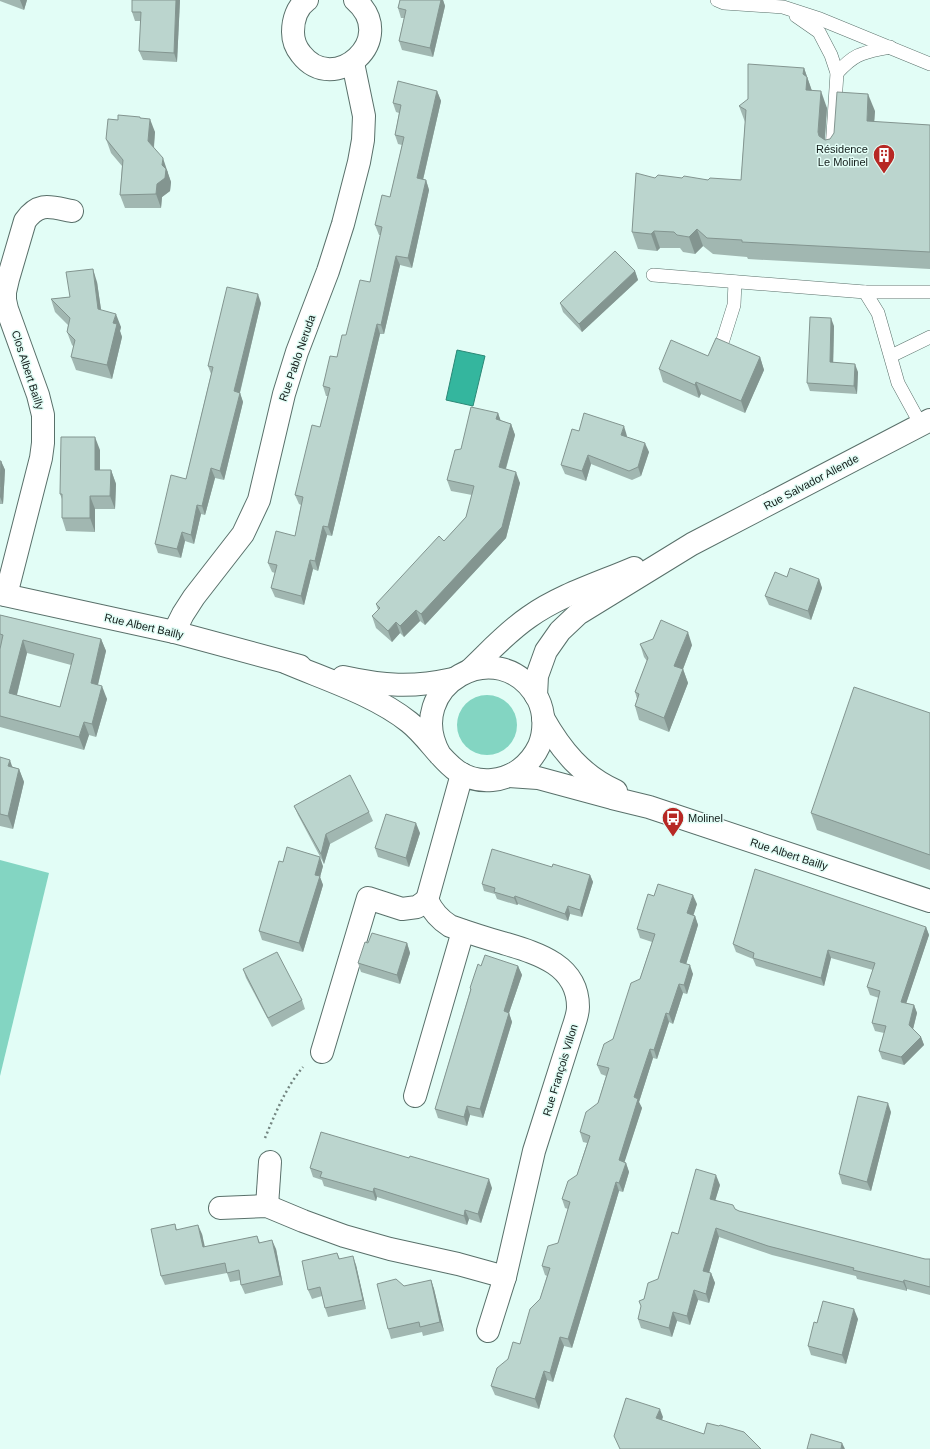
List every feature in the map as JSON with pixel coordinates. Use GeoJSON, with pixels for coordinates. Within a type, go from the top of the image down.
{"type":"FeatureCollection","features":[{"type":"Feature","properties":{"kind":"street"},"geometry":{"type":"LineString","coordinates":[[307,0],[297,12],[293,24],[293,37],[297,49],[305,59],[316,66],[328,69],[341,68],[353,63],[362,54],[368,43],[370,30],[368,18],[362,6],[355,0]]}},
{"type":"Feature","properties":{"kind":"street","name":"Rue Pablo Neruda"},"geometry":{"type":"LineString","coordinates":[[174,632],[194,597],[243,534],[259,500],[284,394],[297,352],[328,271],[343,224],[363,140],[364,116],[353,63]]}},
{"type":"Feature","properties":{"kind":"street","name":"Clos Albert Bailly"},"geometry":{"type":"LineString","coordinates":[[3,595],[41,458],[44,428],[43,415],[38,395],[7,309],[5,292],[25,221],[29,215],[39,207],[47,206],[72,211]]}},
{"type":"Feature","properties":{"kind":"street","name":"Rue Salvador Allende"},"geometry":{"type":"LineString","coordinates":[[536,696],[537,676],[546,652],[555,637],[578,614],[692,544],[925,422]]}},
{"type":"Feature","properties":{"kind":"street","name":"Rue Salvador Allende"},"geometry":{"type":"LineString","coordinates":[[462,674],[516,626],[546,606],[692,544]]}},
{"type":"Feature","properties":{"kind":"street","name":"Rue Albert Bailly"},"geometry":{"type":"LineString","coordinates":[[3,595],[174,632],[287,663]]}},
{"type":"Feature","properties":{"kind":"street"},"geometry":{"type":"LineString","coordinates":[[287,663],[383,684],[422,685],[462,674],[476,668],[490,667],[510,672],[528,684],[540,703],[543,718],[543,736],[536,753],[524,767],[509,776]]}},
{"type":"Feature","properties":{"kind":"street"},"geometry":{"type":"LineString","coordinates":[[287,663],[363,695],[397,713],[423,734],[440,755],[454,769],[462,774],[480,780],[490,780],[509,776],[538,778],[648,806]]}},
{"type":"Feature","properties":{"kind":"street"},"geometry":{"type":"LineString","coordinates":[[440,755],[436,748],[431,731],[434,706],[439,694],[447,684],[462,674]]}},
{"type":"Feature","properties":{"kind":"street"},"geometry":{"type":"LineString","coordinates":[[543,718],[562,749],[582,770],[612,790],[648,806]]}},
{"type":"Feature","properties":{"kind":"street"},"geometry":{"type":"LineString","coordinates":[[322,1052],[368,898],[402,909],[417,907],[427,900],[462,774]]}},
{"type":"Feature","properties":{"kind":"street","name":"Rue Albert Bailly"},"geometry":{"type":"LineString","coordinates":[[648,806],[930,901]]}},
{"type":"Feature","properties":{"kind":"street","name":"Rue François Villon"},"geometry":{"type":"LineString","coordinates":[[427,900],[439,919],[450,926],[539,954],[553,962],[566,972],[575,988],[578,1008],[534,1152],[505,1277],[488,1331]]}},
{"type":"Feature","properties":{"kind":"street"},"geometry":{"type":"LineString","coordinates":[[415,1096],[463,931]]}},
{"type":"Feature","properties":{"kind":"street"},"geometry":{"type":"LineString","coordinates":[[267,1206],[270,1162]]}},
{"type":"Feature","properties":{"kind":"street"},"geometry":{"type":"LineString","coordinates":[[220,1208],[267,1206],[303,1221],[352,1238],[390,1249],[458,1264],[505,1277]]}},
{"type":"Feature","properties":{"kind":"lane"},"geometry":{"type":"LineString","coordinates":[[717,0],[724,3],[783,7],[820,19],[930,64]]}},
{"type":"Feature","properties":{"kind":"lane"},"geometry":{"type":"LineString","coordinates":[[783,7],[819,32],[831,55],[837,73],[832,149]]}},
{"type":"Feature","properties":{"kind":"lane"},"geometry":{"type":"LineString","coordinates":[[837,73],[848,61],[861,53],[890,47]]}},
{"type":"Feature","properties":{"kind":"lane"},"geometry":{"type":"LineString","coordinates":[[653,275],[865,292],[930,292]]}},
{"type":"Feature","properties":{"kind":"lane"},"geometry":{"type":"LineString","coordinates":[[723,340],[734,305],[735,282]]}},
{"type":"Feature","properties":{"kind":"lane"},"geometry":{"type":"LineString","coordinates":[[865,292],[878,314],[898,383],[925,422]]}},
{"type":"Feature","properties":{"kind":"lane"},"geometry":{"type":"LineString","coordinates":[[891,356],[930,337]]}},
{"type":"Feature","properties":{"kind":"path"},"geometry":{"type":"LineString","coordinates":[[270,1162],[262,1144],[272,1121],[295,1077],[310,1060],[322,1052]]}},
{"type":"Feature","properties":{"kind":"shaded area"},"geometry":{"type":"Polygon","coordinates":[[[457,350],[485,356],[473,406],[446,400],[457,350]]]}},
{"type":"Feature","properties":{"kind":"shaded area"},"geometry":{"type":"Polygon","coordinates":[[[487,695],[504,700],[512,708],[517,725],[512,742],[504,750],[487,755],[470,750],[462,742],[457,725],[462,708],[470,700],[487,695]]]}},
{"type":"Feature","properties":{"kind":"shaded area"},"geometry":{"type":"Polygon","coordinates":[[[0,860],[49,873],[0,1076],[0,860]]]}},
{"type":"Feature","properties":{"kind":"building"},"geometry":{"type":"Polygon","coordinates":[[[132,0],[176,0],[174,53],[139,51],[141,12],[132,12],[132,0]]]}},
{"type":"Feature","properties":{"kind":"building"},"geometry":{"type":"Polygon","coordinates":[[[400,0],[441,0],[430,48],[399,41],[406,10],[398,8],[400,0]]]}},
{"type":"Feature","properties":{"kind":"building","name":"Résidence Le Molinel"},"geometry":{"type":"Polygon","coordinates":[[[748,64],[804,68],[803,74],[807,77],[806,90],[821,91],[818,132],[819,136],[825,140],[830,139],[834,133],[837,92],[868,94],[867,121],[930,125],[930,252],[742,242],[742,240],[707,238],[697,229],[689,237],[677,235],[674,232],[654,231],[651,234],[632,232],[636,173],[655,178],[658,175],[682,178],[684,176],[708,180],[710,178],[741,180],[746,110],[739,106],[748,99],[748,64]]]}},
{"type":"Feature","properties":{"kind":"building"},"geometry":{"type":"Polygon","coordinates":[[[398,81],[437,91],[417,178],[426,180],[408,258],[396,256],[381,325],[377,324],[328,527],[323,526],[315,561],[310,560],[301,596],[271,588],[277,565],[268,563],[276,531],[295,536],[303,497],[295,495],[312,425],[320,427],[330,388],[323,386],[330,356],[337,357],[342,335],[346,335],[360,280],[370,282],[382,227],[375,225],[382,195],[390,197],[404,137],[395,135],[401,105],[393,103],[398,81]]]}},
{"type":"Feature","properties":{"kind":"building"},"geometry":{"type":"Polygon","coordinates":[[[118,115],[150,119],[148,141],[163,158],[162,165],[166,169],[165,178],[157,184],[156,194],[120,195],[123,160],[106,139],[108,119],[118,120],[118,115]]]}},
{"type":"Feature","properties":{"kind":"building"},"geometry":{"type":"Polygon","coordinates":[[[615,251],[635,271],[579,324],[560,303],[615,251]]]}},
{"type":"Feature","properties":{"kind":"building"},"geometry":{"type":"Polygon","coordinates":[[[93,269],[98,309],[116,314],[113,323],[117,324],[107,365],[71,357],[75,340],[67,332],[70,318],[51,299],[70,297],[66,272],[93,269]]]}},
{"type":"Feature","properties":{"kind":"building"},"geometry":{"type":"Polygon","coordinates":[[[227,287],[258,294],[234,391],[240,393],[220,471],[211,468],[202,506],[197,505],[191,535],[182,532],[177,549],[155,544],[171,475],[186,479],[213,367],[208,366],[227,287]]]}},
{"type":"Feature","properties":{"kind":"building"},"geometry":{"type":"Polygon","coordinates":[[[810,317],[831,318],[830,362],[855,364],[854,386],[807,383],[810,317]]]}},
{"type":"Feature","properties":{"kind":"building"},"geometry":{"type":"Polygon","coordinates":[[[716,338],[760,357],[741,401],[696,382],[695,385],[659,369],[671,340],[708,356],[716,338]]]}},
{"type":"Feature","properties":{"kind":"building"},"geometry":{"type":"Polygon","coordinates":[[[471,407],[498,413],[496,419],[511,424],[499,467],[516,472],[502,527],[421,614],[416,610],[400,626],[396,622],[388,631],[372,616],[380,608],[376,604],[439,536],[444,541],[466,517],[474,486],[447,480],[455,450],[461,449],[471,407]]]}},
{"type":"Feature","properties":{"kind":"building"},"geometry":{"type":"Polygon","coordinates":[[[584,413],[624,426],[621,435],[645,443],[638,467],[629,471],[588,455],[582,471],[561,465],[572,429],[579,431],[584,413]]]}},
{"type":"Feature","properties":{"kind":"building"},"geometry":{"type":"Polygon","coordinates":[[[61,437],[95,437],[95,470],[111,470],[110,496],[90,496],[90,518],[62,518],[62,494],[60,494],[61,437]]]}},
{"type":"Feature","properties":{"kind":"building"},"geometry":{"type":"Polygon","coordinates":[[[0,461],[1,461],[0,487],[0,461]]]}},
{"type":"Feature","properties":{"kind":"building"},"geometry":{"type":"Polygon","coordinates":[[[790,568],[819,579],[808,611],[765,596],[775,572],[787,577],[790,568]]]}},
{"type":"Feature","properties":{"kind":"building"},"geometry":{"type":"Polygon","coordinates":[[[0,615],[101,639],[91,683],[102,686],[92,724],[84,722],[79,737],[0,716],[0,649],[3,635],[0,634],[0,615]],[[23,640],[9,693],[60,707],[74,654],[23,640]]]}},
{"type":"Feature","properties":{"kind":"building"},"geometry":{"type":"Polygon","coordinates":[[[661,620],[688,632],[674,666],[683,669],[664,718],[635,706],[639,694],[635,692],[648,658],[640,644],[653,639],[661,620]]]}},
{"type":"Feature","properties":{"kind":"building"},"geometry":{"type":"Polygon","coordinates":[[[854,687],[930,713],[930,855],[811,813],[854,687]]]}},
{"type":"Feature","properties":{"kind":"building"},"geometry":{"type":"Polygon","coordinates":[[[0,757],[10,760],[8,766],[19,769],[8,816],[0,814],[0,757]]]}},
{"type":"Feature","properties":{"kind":"building"},"geometry":{"type":"Polygon","coordinates":[[[350,775],[369,812],[326,834],[321,854],[294,806],[350,775]]]}},
{"type":"Feature","properties":{"kind":"building"},"geometry":{"type":"Polygon","coordinates":[[[386,814],[416,823],[406,858],[375,848],[386,814]]]}},
{"type":"Feature","properties":{"kind":"building"},"geometry":{"type":"Polygon","coordinates":[[[287,847],[320,857],[315,875],[320,876],[299,943],[259,931],[279,861],[283,862],[287,847]]]}},
{"type":"Feature","properties":{"kind":"building"},"geometry":{"type":"Polygon","coordinates":[[[492,849],[552,867],[553,864],[590,875],[580,910],[568,906],[565,914],[515,896],[514,898],[494,892],[495,888],[482,884],[492,849]]]}},
{"type":"Feature","properties":{"kind":"building"},"geometry":{"type":"Polygon","coordinates":[[[755,869],[926,927],[901,1002],[914,1005],[909,1025],[921,1037],[901,1057],[879,1051],[886,1026],[872,1023],[880,991],[867,987],[875,963],[828,950],[821,978],[753,958],[754,953],[733,944],[755,869]]]}},
{"type":"Feature","properties":{"kind":"building"},"geometry":{"type":"Polygon","coordinates":[[[658,884],[693,895],[687,913],[695,916],[680,962],[690,965],[684,985],[679,984],[669,1014],[666,1013],[654,1050],[650,1049],[634,1097],[638,1099],[619,1160],[626,1163],[619,1183],[616,1182],[568,1339],[560,1337],[550,1373],[544,1371],[535,1399],[491,1386],[497,1368],[508,1359],[513,1342],[520,1344],[530,1309],[540,1299],[550,1268],[542,1266],[548,1246],[558,1243],[570,1202],[562,1199],[568,1181],[577,1175],[590,1136],[580,1132],[586,1112],[598,1103],[609,1068],[597,1065],[604,1044],[613,1039],[631,983],[640,979],[655,934],[637,929],[648,894],[654,896],[658,884]]]}},
{"type":"Feature","properties":{"kind":"building"},"geometry":{"type":"Polygon","coordinates":[[[372,933],[407,943],[397,975],[358,963],[365,942],[368,943],[372,933]]]}},
{"type":"Feature","properties":{"kind":"building"},"geometry":{"type":"Polygon","coordinates":[[[277,952],[302,1000],[268,1018],[243,969],[277,952]]]}},
{"type":"Feature","properties":{"kind":"building"},"geometry":{"type":"Polygon","coordinates":[[[485,955],[518,966],[504,1011],[509,1013],[480,1109],[467,1106],[464,1117],[435,1109],[471,989],[470,988],[478,964],[481,966],[485,955]]]}},
{"type":"Feature","properties":{"kind":"building"},"geometry":{"type":"Polygon","coordinates":[[[858,1096],[888,1103],[867,1182],[839,1174],[858,1096]]]}},
{"type":"Feature","properties":{"kind":"building"},"geometry":{"type":"Polygon","coordinates":[[[321,1132],[409,1158],[410,1156],[489,1179],[478,1214],[465,1210],[464,1216],[374,1188],[373,1192],[320,1177],[322,1172],[310,1168],[321,1132]]]}},
{"type":"Feature","properties":{"kind":"building"},"geometry":{"type":"Polygon","coordinates":[[[696,1169],[716,1175],[710,1199],[733,1205],[735,1209],[739,1211],[925,1259],[930,1259],[930,1287],[904,1280],[903,1282],[853,1270],[854,1268],[768,1246],[716,1228],[703,1271],[711,1273],[706,1294],[694,1290],[687,1316],[673,1312],[669,1328],[638,1319],[641,1306],[639,1301],[644,1299],[648,1283],[658,1279],[672,1232],[678,1234],[696,1169]]]}},
{"type":"Feature","properties":{"kind":"building"},"geometry":{"type":"Polygon","coordinates":[[[175,1224],[176,1230],[198,1225],[203,1247],[257,1236],[259,1243],[272,1240],[280,1276],[241,1285],[239,1270],[227,1273],[225,1263],[161,1276],[151,1229],[175,1224]]]}},
{"type":"Feature","properties":{"kind":"building"},"geometry":{"type":"Polygon","coordinates":[[[337,1253],[339,1259],[353,1256],[363,1300],[325,1308],[320,1287],[308,1290],[302,1261],[337,1253]]]}},
{"type":"Feature","properties":{"kind":"building"},"geometry":{"type":"Polygon","coordinates":[[[396,1279],[404,1286],[431,1280],[440,1322],[420,1327],[419,1322],[388,1329],[377,1284],[396,1279]]]}},
{"type":"Feature","properties":{"kind":"building"},"geometry":{"type":"Polygon","coordinates":[[[823,1301],[854,1309],[842,1355],[808,1346],[814,1322],[817,1323],[823,1301]]]}},
{"type":"Feature","properties":{"kind":"building"},"geometry":{"type":"Polygon","coordinates":[[[626,1398],[660,1409],[656,1418],[704,1434],[707,1423],[744,1432],[761,1449],[620,1449],[614,1436],[626,1398]]]}},
{"type":"Feature","properties":{"kind":"building"},"geometry":{"type":"Polygon","coordinates":[[[811,1434],[842,1443],[841,1449],[807,1449],[811,1434]]]}},
{"type":"Feature","properties":{"kind":"place","name":"Résidence Le Molinel"},"geometry":{"type":"Point","coordinates":[884,174]}},
{"type":"Feature","properties":{"kind":"place","name":"Molinel"},"geometry":{"type":"Point","coordinates":[673,838]}}]}
